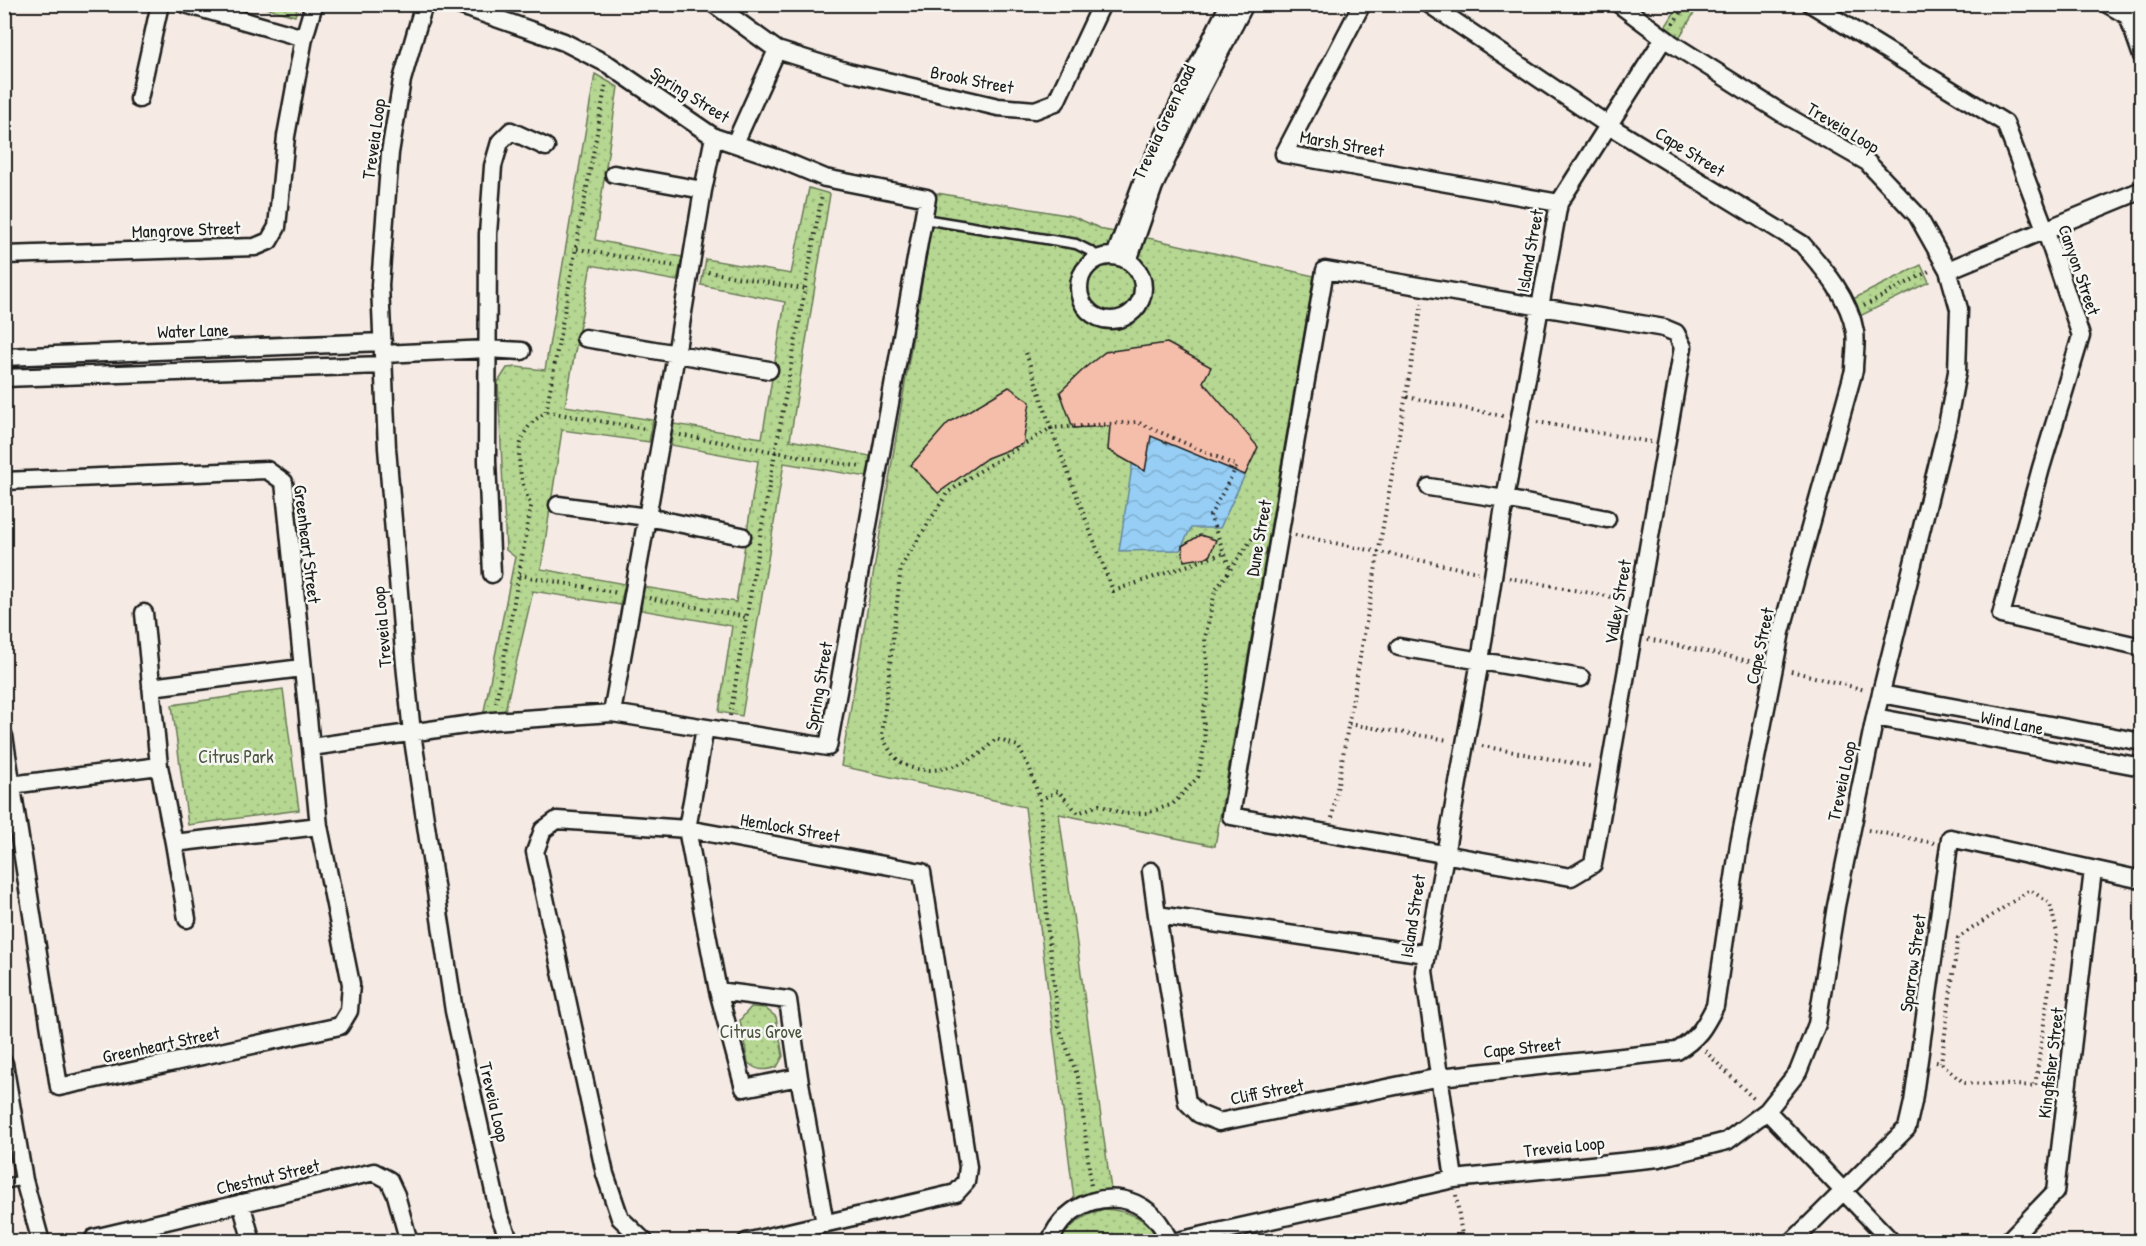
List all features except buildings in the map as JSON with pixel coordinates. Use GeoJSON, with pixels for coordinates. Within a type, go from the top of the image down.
{"type":"FeatureCollection","features":[{"type":"Feature","properties":{"kind":"street"},"geometry":{"type":"LineString","coordinates":[[139,99],[160,4]]}},
{"type":"Feature","properties":{"kind":"street"},"geometry":{"type":"LineString","coordinates":[[185,4],[304,38]]}},
{"type":"Feature","properties":{"kind":"street","name":"Mangrove Street"},"geometry":{"type":"LineString","coordinates":[[4,255],[255,248],[269,241],[276,227],[286,136],[304,38],[314,4]]}},
{"type":"Feature","properties":{"kind":"street","name":"Treveia Loop"},"geometry":{"type":"LineString","coordinates":[[424,4],[402,80],[390,153],[380,285],[389,470],[412,733],[454,1011],[499,1214],[510,1242]]}},
{"type":"Feature","properties":{"kind":"street","name":"Spring Street"},"geometry":{"type":"LineString","coordinates":[[412,733],[493,721],[612,713],[828,747],[927,198],[825,178],[777,158],[714,137],[609,65],[564,42],[456,4]]}},
{"type":"Feature","properties":{"kind":"street","name":"Brook Street"},"geometry":{"type":"LineString","coordinates":[[714,4],[777,50],[848,72],[929,91],[998,107],[1035,110],[1056,102],[1102,4]]}},
{"type":"Feature","properties":{"kind":"street","name":"Treveia Green Road"},"geometry":{"type":"LineString","coordinates":[[1114,259],[1143,180],[1229,4]]}},
{"type":"Feature","properties":{"kind":"street","name":"Treveia Green Road"},"geometry":{"type":"LineString","coordinates":[[1114,259],[1154,186],[1245,4]]}},
{"type":"Feature","properties":{"kind":"street","name":"Marsh Street"},"geometry":{"type":"LineString","coordinates":[[1362,4],[1284,154],[1559,203]]}},
{"type":"Feature","properties":{"kind":"street"},"geometry":{"type":"LineString","coordinates":[[1429,4],[1608,124]]}},
{"type":"Feature","properties":{"kind":"street","name":"Treveia Loop"},"geometry":{"type":"LineString","coordinates":[[1172,1242],[1454,1179],[1659,1158],[1727,1141],[1767,1112],[1798,1072],[1817,1024],[1836,906],[1875,717],[1944,437],[1957,372],[1959,309],[1946,266],[1917,214],[1867,162],[1783,114],[1664,38],[1619,4]]}},
{"type":"Feature","properties":{"kind":"street","name":"Canyon Street"},"geometry":{"type":"LineString","coordinates":[[1811,4],[2005,123],[2045,229],[2081,336],[2041,468],[2001,615],[2142,647]]}},
{"type":"Feature","properties":{"kind":"street"},"geometry":{"type":"LineString","coordinates":[[2107,4],[2128,16],[2142,56]]}},
{"type":"Feature","properties":{"kind":"street","name":"Island Street"},"geometry":{"type":"LineString","coordinates":[[1454,1179],[1424,971],[1443,855],[1480,661],[1505,499],[1559,203],[1664,38]]}},
{"type":"Feature","properties":{"kind":"street"},"geometry":{"type":"LineString","coordinates":[[735,143],[777,50]]}},
{"type":"Feature","properties":{"kind":"street","name":"Cape Street"},"geometry":{"type":"LineString","coordinates":[[1440,1077],[1677,1051],[1693,1041],[1703,1029],[1715,1006],[1738,844],[1781,632],[1854,370],[1856,333],[1847,303],[1826,271],[1802,244],[1608,124]]}},
{"type":"Feature","properties":{"kind":"street"},"geometry":{"type":"LineString","coordinates":[[492,574],[488,461],[488,234],[493,166],[500,142],[511,131],[546,147]]}},
{"type":"Feature","properties":{"kind":"street"},"geometry":{"type":"LineString","coordinates":[[612,713],[714,137]]}},
{"type":"Feature","properties":{"kind":"street"},"geometry":{"type":"LineString","coordinates":[[614,174],[703,190]]}},
{"type":"Feature","properties":{"kind":"street"},"geometry":{"type":"LineString","coordinates":[[1946,266],[2142,190]]}},
{"type":"Feature","properties":{"kind":"street","name":"Dune Street"},"geometry":{"type":"LineString","coordinates":[[1443,855],[1231,816],[1325,270],[1540,308]]}},
{"type":"Feature","properties":{"kind":"street","name":"Valley Street"},"geometry":{"type":"LineString","coordinates":[[1443,855],[1571,877],[1593,864],[1610,771],[1683,347],[1676,333],[1664,328],[1540,308]]}},
{"type":"Feature","properties":{"kind":"street"},"geometry":{"type":"LineString","coordinates":[[585,338],[769,370]]}},
{"type":"Feature","properties":{"kind":"street"},"geometry":{"type":"LineString","coordinates":[[4,378],[382,354],[488,349],[522,351]]}},
{"type":"Feature","properties":{"kind":"street","name":"Water Lane"},"geometry":{"type":"LineString","coordinates":[[4,357],[382,354]]}},
{"type":"Feature","properties":{"kind":"street","name":"Greenheart Street"},"geometry":{"type":"LineString","coordinates":[[4,481],[267,470],[284,482],[319,826],[351,984],[349,1011],[340,1026],[59,1087],[4,736]]}},
{"type":"Feature","properties":{"kind":"street"},"geometry":{"type":"LineString","coordinates":[[1429,487],[1607,519]]}},
{"type":"Feature","properties":{"kind":"street"},"geometry":{"type":"LineString","coordinates":[[558,505],[647,517],[742,536]]}},
{"type":"Feature","properties":{"kind":"street"},"geometry":{"type":"LineString","coordinates":[[144,613],[159,766],[187,919]]}},
{"type":"Feature","properties":{"kind":"street"},"geometry":{"type":"LineString","coordinates":[[1399,647],[1581,678]]}},
{"type":"Feature","properties":{"kind":"street"},"geometry":{"type":"LineString","coordinates":[[151,687],[302,668]]}},
{"type":"Feature","properties":{"kind":"street","name":"Wind Lane"},"geometry":{"type":"LineString","coordinates":[[1881,694],[2142,742]]}},
{"type":"Feature","properties":{"kind":"street","name":"Wind Lane"},"geometry":{"type":"LineString","coordinates":[[1875,717],[2142,767]]}},
{"type":"Feature","properties":{"kind":"street"},"geometry":{"type":"LineString","coordinates":[[705,728],[687,829],[718,991],[744,1088],[799,1077]]}},
{"type":"Feature","properties":{"kind":"street"},"geometry":{"type":"LineString","coordinates":[[311,747],[412,733]]}},
{"type":"Feature","properties":{"kind":"street"},"geometry":{"type":"LineString","coordinates":[[11,785],[159,766]]}},
{"type":"Feature","properties":{"kind":"street","name":"Hemlock Street"},"geometry":{"type":"LineString","coordinates":[[645,1242],[620,1218],[605,1174],[535,852],[543,830],[557,820],[687,829],[922,872],[968,1167],[966,1182],[956,1193],[746,1242]]}},
{"type":"Feature","properties":{"kind":"street"},"geometry":{"type":"LineString","coordinates":[[174,843],[319,826]]}},
{"type":"Feature","properties":{"kind":"street"},"geometry":{"type":"LineString","coordinates":[[1949,846],[1950,838],[2142,880]]}},
{"type":"Feature","properties":{"kind":"street","name":"Sparrow Street"},"geometry":{"type":"LineString","coordinates":[[1792,1242],[1907,1128],[1913,1102],[1949,846]]}},
{"type":"Feature","properties":{"kind":"street","name":"Kingfisher Street"},"geometry":{"type":"LineString","coordinates":[[2007,1242],[2055,1192],[2093,870]]}},
{"type":"Feature","properties":{"kind":"street","name":"Cliff Street"},"geometry":{"type":"LineString","coordinates":[[1151,871],[1187,1102],[1199,1114],[1219,1122],[1440,1077]]}},
{"type":"Feature","properties":{"kind":"street"},"geometry":{"type":"LineString","coordinates":[[1157,915],[1426,954]]}},
{"type":"Feature","properties":{"kind":"street"},"geometry":{"type":"LineString","coordinates":[[718,991],[788,1000],[825,1224]]}},
{"type":"Feature","properties":{"kind":"street"},"geometry":{"type":"LineString","coordinates":[[4,1063],[24,1180],[40,1242]]}},
{"type":"Feature","properties":{"kind":"street"},"geometry":{"type":"LineString","coordinates":[[1767,1112],[1892,1242]]}},
{"type":"Feature","properties":{"kind":"street","name":"Chestnut Street"},"geometry":{"type":"LineString","coordinates":[[95,1242],[94,1238],[374,1172],[389,1180],[396,1195],[409,1242]]}},
{"type":"Feature","properties":{"kind":"street"},"geometry":{"type":"LineString","coordinates":[[1050,1242],[1060,1222],[1075,1209],[1093,1200],[1112,1198],[1132,1202],[1148,1211],[1162,1225],[1172,1242]]}},
{"type":"Feature","properties":{"kind":"street"},"geometry":{"type":"LineString","coordinates":[[241,1203],[252,1242]]}},
{"type":"Feature","properties":{"kind":"lane"},"geometry":{"type":"LineString","coordinates":[[924,219],[1068,243],[1114,259]]}},
{"type":"Feature","properties":{"kind":"lane"},"geometry":{"type":"LineString","coordinates":[[4,1184],[24,1180]]}},
{"type":"Feature","properties":{"kind":"path"},"geometry":{"type":"LineString","coordinates":[[493,721],[531,506],[524,491],[519,464],[520,446],[530,425],[546,412],[609,65]]}},
{"type":"Feature","properties":{"kind":"path"},"geometry":{"type":"LineString","coordinates":[[728,732],[775,451],[825,178]]}},
{"type":"Feature","properties":{"kind":"path"},"geometry":{"type":"LineString","coordinates":[[1850,313],[1946,266]]}},
{"type":"Feature","properties":{"kind":"path"},"geometry":{"type":"LineString","coordinates":[[1329,834],[1424,287]]}},
{"type":"Feature","properties":{"kind":"path"},"geometry":{"type":"LineString","coordinates":[[1026,353],[1051,428],[1113,591],[1224,553]]}},
{"type":"Feature","properties":{"kind":"path"},"geometry":{"type":"LineString","coordinates":[[546,412],[877,470]]}},
{"type":"Feature","properties":{"kind":"path"},"geometry":{"type":"LineString","coordinates":[[1040,800],[1030,769],[1018,746],[996,739],[980,754],[954,767],[925,769],[904,765],[891,753],[882,735],[901,567],[947,493],[1051,428],[1137,422],[1237,466],[1210,516],[1230,569]]}},
{"type":"Feature","properties":{"kind":"path"},"geometry":{"type":"LineString","coordinates":[[1852,827],[1949,846]]}},
{"type":"Feature","properties":{"kind":"path"},"geometry":{"type":"LineString","coordinates":[[2030,890],[2050,903],[2057,933],[2035,1086],[1964,1083],[1941,1063],[1959,938],[2030,890]]}},
{"type":"Feature","properties":{"kind":"path"},"geometry":{"type":"LineString","coordinates":[[1693,1041],[1767,1112]]}},
{"type":"Feature","properties":{"kind":"path"},"geometry":{"type":"LineString","coordinates":[[1454,1179],[1463,1242]]}},
{"type":"Feature","properties":{"kind":"green space"},"geometry":{"type":"Polygon","coordinates":[[[256,5],[298,5],[295,16],[256,5]]]}},
{"type":"Feature","properties":{"kind":"green space"},"geometry":{"type":"Polygon","coordinates":[[[1679,5],[1699,5],[1679,38],[1664,29],[1679,5]]]}},
{"type":"Feature","properties":{"kind":"green space"},"geometry":{"type":"Polygon","coordinates":[[[595,74],[618,87],[595,240],[682,257],[677,281],[591,265],[565,406],[653,420],[649,442],[562,430],[541,569],[625,584],[620,605],[533,591],[504,715],[483,716],[515,557],[506,550],[498,382],[507,368],[545,370],[595,74]]]}},
{"type":"Feature","properties":{"kind":"green space"},"geometry":{"type":"Polygon","coordinates":[[[809,188],[830,194],[790,440],[870,456],[867,477],[784,463],[742,716],[719,712],[732,626],[641,610],[644,587],[736,602],[758,461],[671,445],[674,424],[762,438],[785,302],[701,285],[706,259],[791,274],[809,188]]]}},
{"type":"Feature","properties":{"kind":"green space"},"geometry":{"type":"Polygon","coordinates":[[[937,193],[1072,216],[1104,230],[1314,276],[1215,846],[1059,814],[1112,1197],[1075,1207],[1025,807],[841,766],[937,193]]]}},
{"type":"Feature","properties":{"kind":"green space"},"geometry":{"type":"Polygon","coordinates":[[[1921,265],[1929,282],[1858,317],[1853,299],[1921,265]]]}},
{"type":"Feature","properties":{"kind":"green space","name":"Citrus Park"},"geometry":{"type":"Polygon","coordinates":[[[283,689],[299,810],[188,825],[172,705],[283,689]]]}},
{"type":"Feature","properties":{"kind":"green space","name":"Citrus Grove"},"geometry":{"type":"Polygon","coordinates":[[[751,1007],[765,1008],[776,1017],[783,1056],[777,1067],[761,1070],[748,1063],[740,1020],[751,1007]]]}},
{"type":"Feature","properties":{"kind":"green space"},"geometry":{"type":"Polygon","coordinates":[[[1104,1209],[1122,1211],[1137,1217],[1149,1226],[1159,1241],[1060,1241],[1079,1220],[1104,1209]]]}},
{"type":"Feature","properties":{"kind":"water"},"geometry":{"type":"Polygon","coordinates":[[[1150,424],[1249,466],[1220,528],[1191,528],[1180,550],[1119,551],[1133,460],[1150,424]]]}}]}
